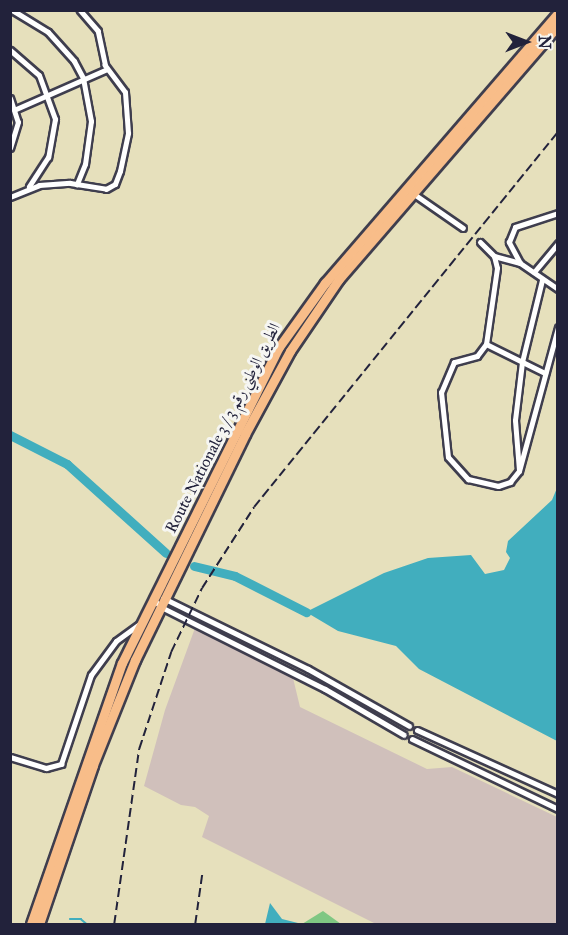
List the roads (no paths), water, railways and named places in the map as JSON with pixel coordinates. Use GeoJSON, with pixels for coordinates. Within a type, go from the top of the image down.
{"type":"FeatureCollection","features":[{"type":"Feature","properties":{"kind":"highway","name":"Route Nationale 3 / الطريق الوطني رقم 3"},"geometry":{"type":"LineString","coordinates":[[31,924],[114,709],[245,434],[304,327],[339,279],[558,13]]}},
{"type":"Feature","properties":{"kind":"highway","name":"Route Nationale 3 / الطريق الوطني رقم 3"},"geometry":{"type":"LineString","coordinates":[[39,924],[105,704],[141,623],[289,331],[338,267],[411,191],[558,25]]}},
{"type":"Feature","properties":{"kind":"street"},"geometry":{"type":"LineString","coordinates":[[12,10],[48,32],[74,61],[83,78],[91,121],[85,164],[77,184]]}},
{"type":"Feature","properties":{"kind":"street"},"geometry":{"type":"LineString","coordinates":[[10,197],[28,188],[77,184],[111,187],[123,162],[127,102],[123,88],[107,69],[98,32],[80,10]]}},
{"type":"Feature","properties":{"kind":"street"},"geometry":{"type":"LineString","coordinates":[[10,50],[32,67],[49,93],[55,119],[54,138],[45,162],[28,188]]}},
{"type":"Feature","properties":{"kind":"street"},"geometry":{"type":"LineString","coordinates":[[16,109],[107,69]]}},
{"type":"Feature","properties":{"kind":"street"},"geometry":{"type":"LineString","coordinates":[[10,98],[16,109],[16,136],[10,148]]}},
{"type":"Feature","properties":{"kind":"street"},"geometry":{"type":"LineString","coordinates":[[411,191],[463,228]]}},
{"type":"Feature","properties":{"kind":"street"},"geometry":{"type":"LineString","coordinates":[[520,263],[509,242],[516,227],[558,213]]}},
{"type":"Feature","properties":{"kind":"street"},"geometry":{"type":"LineString","coordinates":[[480,242],[494,256],[520,263],[558,289]]}},
{"type":"Feature","properties":{"kind":"street"},"geometry":{"type":"LineString","coordinates":[[534,272],[558,243]]}},
{"type":"Feature","properties":{"kind":"street"},"geometry":{"type":"LineString","coordinates":[[494,256],[497,268],[486,344],[477,356],[454,362],[441,392],[448,456],[468,479],[487,486],[505,484],[519,471],[558,327]]}},
{"type":"Feature","properties":{"kind":"street"},"geometry":{"type":"LineString","coordinates":[[519,471],[516,420],[522,362],[542,280]]}},
{"type":"Feature","properties":{"kind":"street"},"geometry":{"type":"LineString","coordinates":[[486,344],[545,374]]}},
{"type":"Feature","properties":{"kind":"street"},"geometry":{"type":"LineString","coordinates":[[153,599],[166,597],[330,681],[409,726]]}},
{"type":"Feature","properties":{"kind":"street"},"geometry":{"type":"LineString","coordinates":[[153,599],[161,607],[325,689],[404,735]]}},
{"type":"Feature","properties":{"kind":"street"},"geometry":{"type":"LineString","coordinates":[[10,757],[46,768],[61,764],[91,675],[116,641],[141,623]]}},
{"type":"Feature","properties":{"kind":"street"},"geometry":{"type":"LineString","coordinates":[[227,640],[232,630]]}},
{"type":"Feature","properties":{"kind":"street"},"geometry":{"type":"LineString","coordinates":[[270,661],[275,652]]}},
{"type":"Feature","properties":{"kind":"street"},"geometry":{"type":"LineString","coordinates":[[325,689],[330,681]]}},
{"type":"Feature","properties":{"kind":"street"},"geometry":{"type":"LineString","coordinates":[[417,730],[558,794]]}},
{"type":"Feature","properties":{"kind":"street"},"geometry":{"type":"LineString","coordinates":[[412,739],[558,809]]}},
{"type":"Feature","properties":{"kind":"water"},"geometry":{"type":"Polygon","coordinates":[[[557,488],[557,741],[419,669],[396,646],[338,631],[306,612],[384,573],[428,558],[471,555],[485,574],[504,570],[510,558],[506,552],[508,541],[552,500],[557,488]]]}},
{"type":"Feature","properties":{"kind":"water"},"geometry":{"type":"Polygon","coordinates":[[[270,903],[282,919],[302,924],[265,924],[270,903]]]}},
{"type":"Feature","properties":{"kind":"waterway"},"geometry":{"type":"LineString","coordinates":[[10,435],[67,464],[166,553]]}},
{"type":"Feature","properties":{"kind":"waterway"},"geometry":{"type":"LineString","coordinates":[[194,566],[235,576],[306,612]]}},
{"type":"Feature","properties":{"kind":"waterway"},"geometry":{"type":"LineString","coordinates":[[70,919],[81,919],[87,924]]}},
{"type":"Feature","properties":{"kind":"railway"},"geometry":{"type":"LineString","coordinates":[[114,924],[139,749],[171,652],[202,588],[254,507],[558,131]]}},
{"type":"Feature","properties":{"kind":"railway"},"geometry":{"type":"LineString","coordinates":[[195,924],[202,874]]}}]}
